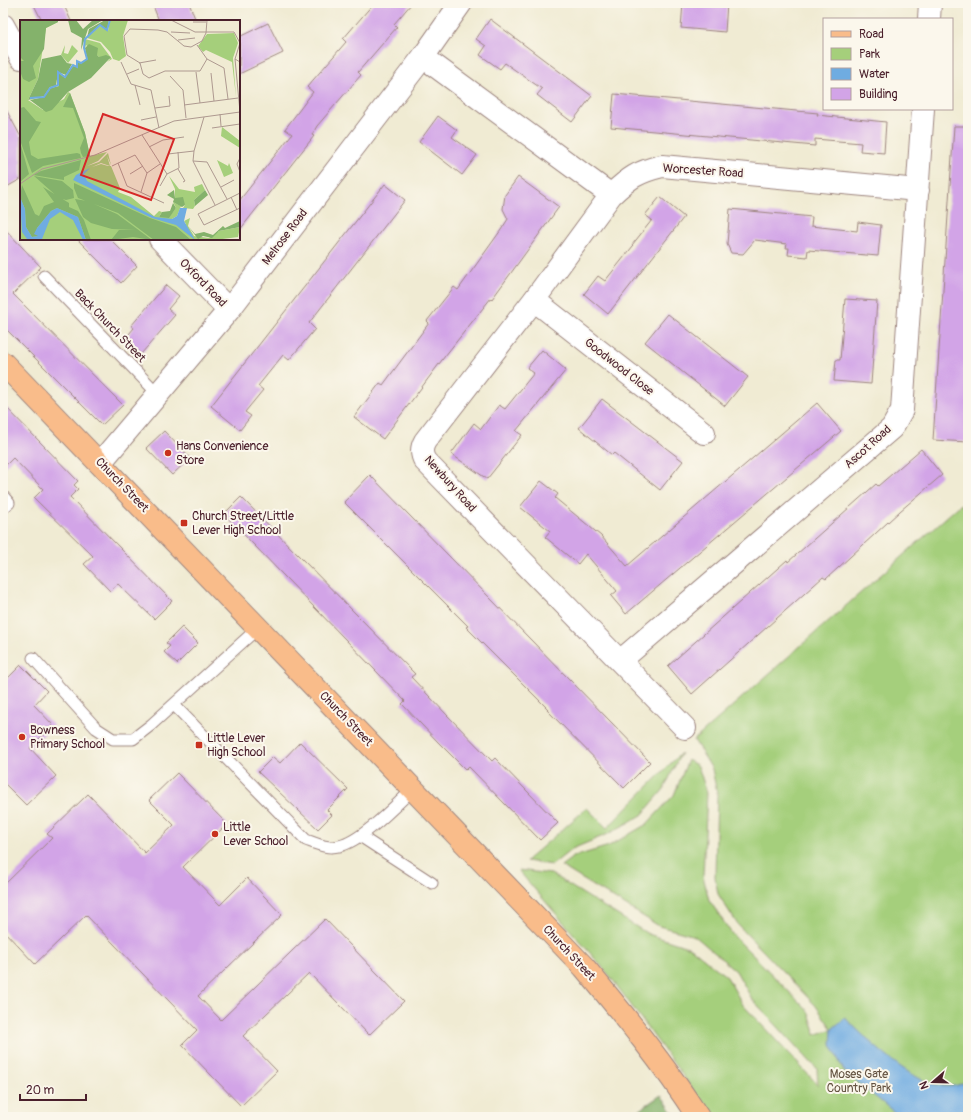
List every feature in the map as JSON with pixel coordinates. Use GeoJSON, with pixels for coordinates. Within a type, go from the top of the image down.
{"type":"FeatureCollection","features":[{"type":"Feature","properties":{"kind":"main road","name":"Church Street"},"geometry":{"type":"LineString","coordinates":[[3,363],[584,967],[632,1025],[677,1084],[698,1117]]}},
{"type":"Feature","properties":{"kind":"street","name":"Melrose Road"},"geometry":{"type":"LineString","coordinates":[[100,463],[229,310],[423,56],[461,3]]}},
{"type":"Feature","properties":{"kind":"street"},"geometry":{"type":"LineString","coordinates":[[929,18],[930,3]]}},
{"type":"Feature","properties":{"kind":"street"},"geometry":{"type":"LineString","coordinates":[[3,25],[20,56]]}},
{"type":"Feature","properties":{"kind":"street"},"geometry":{"type":"LineString","coordinates":[[423,56],[611,195]]}},
{"type":"Feature","properties":{"kind":"street","name":"Ascot Road"},"geometry":{"type":"LineString","coordinates":[[620,661],[892,428],[897,420],[902,410],[923,110]]}},
{"type":"Feature","properties":{"kind":"street","name":"Worcester Road"},"geometry":{"type":"LineString","coordinates":[[611,195],[625,182],[642,171],[662,166],[918,190]]}},
{"type":"Feature","properties":{"kind":"street","name":"Newbury Road"},"geometry":{"type":"LineString","coordinates":[[611,195],[534,300],[425,441],[422,456],[425,461],[685,728]]}},
{"type":"Feature","properties":{"kind":"street","name":"Oxford Road"},"geometry":{"type":"LineString","coordinates":[[161,240],[229,310]]}},
{"type":"Feature","properties":{"kind":"street","name":"Goodwood Close"},"geometry":{"type":"LineString","coordinates":[[534,300],[704,433]]}},
{"type":"Feature","properties":{"kind":"lane","name":"Back Church Street"},"geometry":{"type":"LineString","coordinates":[[44,276],[158,394]]}},
{"type":"Feature","properties":{"kind":"lane"},"geometry":{"type":"LineString","coordinates":[[3,496],[9,503],[3,508]]}},
{"type":"Feature","properties":{"kind":"lane"},"geometry":{"type":"LineString","coordinates":[[33,658],[96,728],[113,739],[133,739],[174,705],[258,628]]}},
{"type":"Feature","properties":{"kind":"lane"},"geometry":{"type":"LineString","coordinates":[[174,705],[306,840],[322,846],[340,846],[360,836],[413,789]]}},
{"type":"Feature","properties":{"kind":"lane"},"geometry":{"type":"LineString","coordinates":[[360,836],[432,883]]}},
{"type":"Feature","properties":{"kind":"green space"},"geometry":{"type":"Polygon","coordinates":[[[968,501],[968,1117],[713,1117],[609,975],[518,870],[551,874],[648,934],[691,948],[727,977],[743,1005],[818,1085],[817,1069],[752,999],[736,971],[695,936],[659,926],[561,866],[573,857],[609,846],[647,824],[674,795],[688,760],[698,766],[707,793],[703,876],[709,900],[732,934],[808,1011],[815,1035],[832,1029],[816,1006],[738,925],[718,894],[715,877],[717,793],[712,769],[694,740],[960,505],[968,501]]]}},
{"type":"Feature","properties":{"kind":"green space"},"geometry":{"type":"Polygon","coordinates":[[[681,753],[664,789],[642,815],[608,834],[572,849],[552,865],[526,861],[587,808],[607,828],[681,753]]]}},
{"type":"Feature","properties":{"kind":"green space"},"geometry":{"type":"Polygon","coordinates":[[[661,1095],[676,1117],[629,1117],[661,1095]]]}},
{"type":"Feature","properties":{"kind":"water","name":"Moses Gate Country Park"},"geometry":{"type":"Polygon","coordinates":[[[845,1018],[885,1055],[902,1068],[919,1078],[937,1085],[953,1086],[968,1080],[968,1117],[900,1117],[844,1071],[831,1045],[832,1029],[845,1018]]]}},
{"type":"Feature","properties":{"kind":"building"},"geometry":{"type":"Polygon","coordinates":[[[33,3],[63,3],[71,20],[42,20],[33,3]]]}},
{"type":"Feature","properties":{"kind":"building"},"geometry":{"type":"Polygon","coordinates":[[[152,3],[189,3],[196,20],[159,20],[152,3]]]}},
{"type":"Feature","properties":{"kind":"building"},"geometry":{"type":"Polygon","coordinates":[[[374,3],[412,3],[394,24],[397,27],[358,72],[361,75],[317,126],[312,135],[314,136],[240,230],[240,200],[292,134],[285,129],[313,92],[307,87],[346,42],[343,39],[374,3]]]}},
{"type":"Feature","properties":{"kind":"building"},"geometry":{"type":"Polygon","coordinates":[[[683,3],[727,3],[725,32],[681,28],[683,3]]]}},
{"type":"Feature","properties":{"kind":"building"},"geometry":{"type":"Polygon","coordinates":[[[490,19],[592,96],[572,122],[537,95],[542,89],[505,63],[500,69],[480,55],[486,46],[476,39],[490,19]]]}},
{"type":"Feature","properties":{"kind":"building"},"geometry":{"type":"Polygon","coordinates":[[[268,23],[283,53],[240,74],[240,37],[268,23]]]}},
{"type":"Feature","properties":{"kind":"building"},"geometry":{"type":"Polygon","coordinates":[[[614,94],[818,113],[817,115],[886,122],[884,153],[860,151],[861,143],[815,139],[815,146],[611,127],[614,94]]]}},
{"type":"Feature","properties":{"kind":"building"},"geometry":{"type":"Polygon","coordinates":[[[3,104],[20,135],[20,180],[3,189],[3,104]]]}},
{"type":"Feature","properties":{"kind":"building"},"geometry":{"type":"Polygon","coordinates":[[[438,116],[457,130],[452,137],[477,155],[462,175],[419,142],[438,116]]]}},
{"type":"Feature","properties":{"kind":"building"},"geometry":{"type":"Polygon","coordinates":[[[954,126],[968,126],[968,442],[933,440],[954,126]]]}},
{"type":"Feature","properties":{"kind":"building"},"geometry":{"type":"Polygon","coordinates":[[[518,177],[559,207],[492,299],[491,298],[445,356],[383,439],[354,417],[380,383],[383,385],[429,323],[427,321],[454,287],[458,290],[501,230],[508,219],[503,209],[505,195],[518,177]]]}},
{"type":"Feature","properties":{"kind":"building"},"geometry":{"type":"Polygon","coordinates":[[[385,184],[405,200],[309,323],[315,329],[289,360],[283,355],[258,386],[263,390],[245,412],[251,416],[240,430],[211,406],[385,184]]]}},
{"type":"Feature","properties":{"kind":"building"},"geometry":{"type":"Polygon","coordinates":[[[660,197],[684,217],[608,314],[584,294],[598,276],[605,281],[633,246],[632,245],[652,220],[645,215],[660,197]]]}},
{"type":"Feature","properties":{"kind":"building"},"geometry":{"type":"Polygon","coordinates":[[[730,209],[812,217],[811,226],[857,231],[858,222],[881,225],[878,256],[808,250],[807,257],[788,255],[789,248],[786,248],[787,244],[755,240],[743,254],[731,253],[727,244],[730,209]]]}},
{"type":"Feature","properties":{"kind":"building"},"geometry":{"type":"Polygon","coordinates":[[[3,227],[41,267],[13,294],[123,405],[102,425],[3,326],[3,227]]]}},
{"type":"Feature","properties":{"kind":"building"},"geometry":{"type":"Polygon","coordinates":[[[78,240],[111,240],[137,266],[121,283],[78,240]]]}},
{"type":"Feature","properties":{"kind":"building"},"geometry":{"type":"Polygon","coordinates":[[[166,285],[179,296],[168,309],[175,315],[141,354],[124,340],[134,328],[131,326],[166,285]]]}},
{"type":"Feature","properties":{"kind":"building"},"geometry":{"type":"Polygon","coordinates":[[[845,299],[877,301],[871,384],[834,381],[836,360],[840,360],[845,299]]]}},
{"type":"Feature","properties":{"kind":"building"},"geometry":{"type":"Polygon","coordinates":[[[668,314],[748,377],[725,406],[645,342],[668,314]]]}},
{"type":"Feature","properties":{"kind":"building"},"geometry":{"type":"Polygon","coordinates":[[[542,350],[566,370],[516,431],[522,435],[487,479],[451,454],[474,423],[481,429],[499,405],[505,409],[534,373],[527,368],[542,350]]]}},
{"type":"Feature","properties":{"kind":"building"},"geometry":{"type":"Polygon","coordinates":[[[602,399],[683,461],[660,490],[614,453],[612,455],[579,428],[602,399]]]}},
{"type":"Feature","properties":{"kind":"building"},"geometry":{"type":"Polygon","coordinates":[[[817,403],[841,431],[626,614],[611,596],[617,591],[586,554],[578,564],[545,537],[550,531],[520,507],[541,481],[558,494],[555,498],[601,536],[627,566],[817,403]]]}},
{"type":"Feature","properties":{"kind":"building"},"geometry":{"type":"Polygon","coordinates":[[[3,404],[78,481],[74,485],[78,489],[70,497],[172,601],[154,619],[118,584],[110,591],[84,564],[93,556],[34,498],[43,489],[13,458],[3,468],[3,404]]]}},
{"type":"Feature","properties":{"kind":"building","name":"Hans Convenience Store"},"geometry":{"type":"Polygon","coordinates":[[[164,431],[190,458],[172,475],[146,448],[164,431]]]}},
{"type":"Feature","properties":{"kind":"building"},"geometry":{"type":"Polygon","coordinates":[[[921,449],[942,475],[900,511],[826,579],[823,577],[692,694],[668,666],[787,560],[788,562],[876,484],[878,486],[921,449]]]}},
{"type":"Feature","properties":{"kind":"building"},"geometry":{"type":"Polygon","coordinates":[[[370,475],[650,762],[624,788],[466,627],[468,626],[344,502],[370,475]]]}},
{"type":"Feature","properties":{"kind":"building"},"geometry":{"type":"Polygon","coordinates":[[[241,497],[415,674],[411,677],[447,715],[492,761],[495,758],[558,823],[540,840],[469,767],[466,770],[438,742],[402,704],[405,701],[224,514],[241,497]]]}},
{"type":"Feature","properties":{"kind":"building"},"geometry":{"type":"Polygon","coordinates":[[[182,627],[198,643],[177,664],[164,652],[170,646],[166,643],[182,627]]]}},
{"type":"Feature","properties":{"kind":"building","name":"Bowness Primary School"},"geometry":{"type":"Polygon","coordinates":[[[21,665],[47,691],[34,705],[53,725],[30,748],[56,776],[26,805],[3,782],[3,683],[21,665]]]}},
{"type":"Feature","properties":{"kind":"building"},"geometry":{"type":"Polygon","coordinates":[[[300,742],[348,789],[327,810],[332,815],[318,829],[258,772],[273,757],[280,763],[300,742]]]}},
{"type":"Feature","properties":{"kind":"building"},"geometry":{"type":"Polygon","coordinates":[[[177,773],[227,824],[183,867],[220,905],[247,878],[282,915],[198,996],[221,1020],[325,919],[404,1001],[369,1035],[309,973],[243,1036],[277,1071],[241,1106],[182,1045],[197,1030],[86,915],[35,964],[3,930],[3,886],[52,838],[47,834],[88,794],[145,853],[174,825],[149,800],[177,773]]]}},
{"type":"Feature","properties":{"kind":"place","name":"Hans Convenience Store"},"geometry":{"type":"Point","coordinates":[168,453]}},
{"type":"Feature","properties":{"kind":"place","name":"Church Street/Little Lever High School"},"geometry":{"type":"Point","coordinates":[184,523]}},
{"type":"Feature","properties":{"kind":"place","name":"Bowness Primary School"},"geometry":{"type":"Point","coordinates":[22,737]}},
{"type":"Feature","properties":{"kind":"place","name":"Little Lever High School"},"geometry":{"type":"Point","coordinates":[199,745]}},
{"type":"Feature","properties":{"kind":"place","name":"Little Lever School"},"geometry":{"type":"Point","coordinates":[215,834]}}]}
